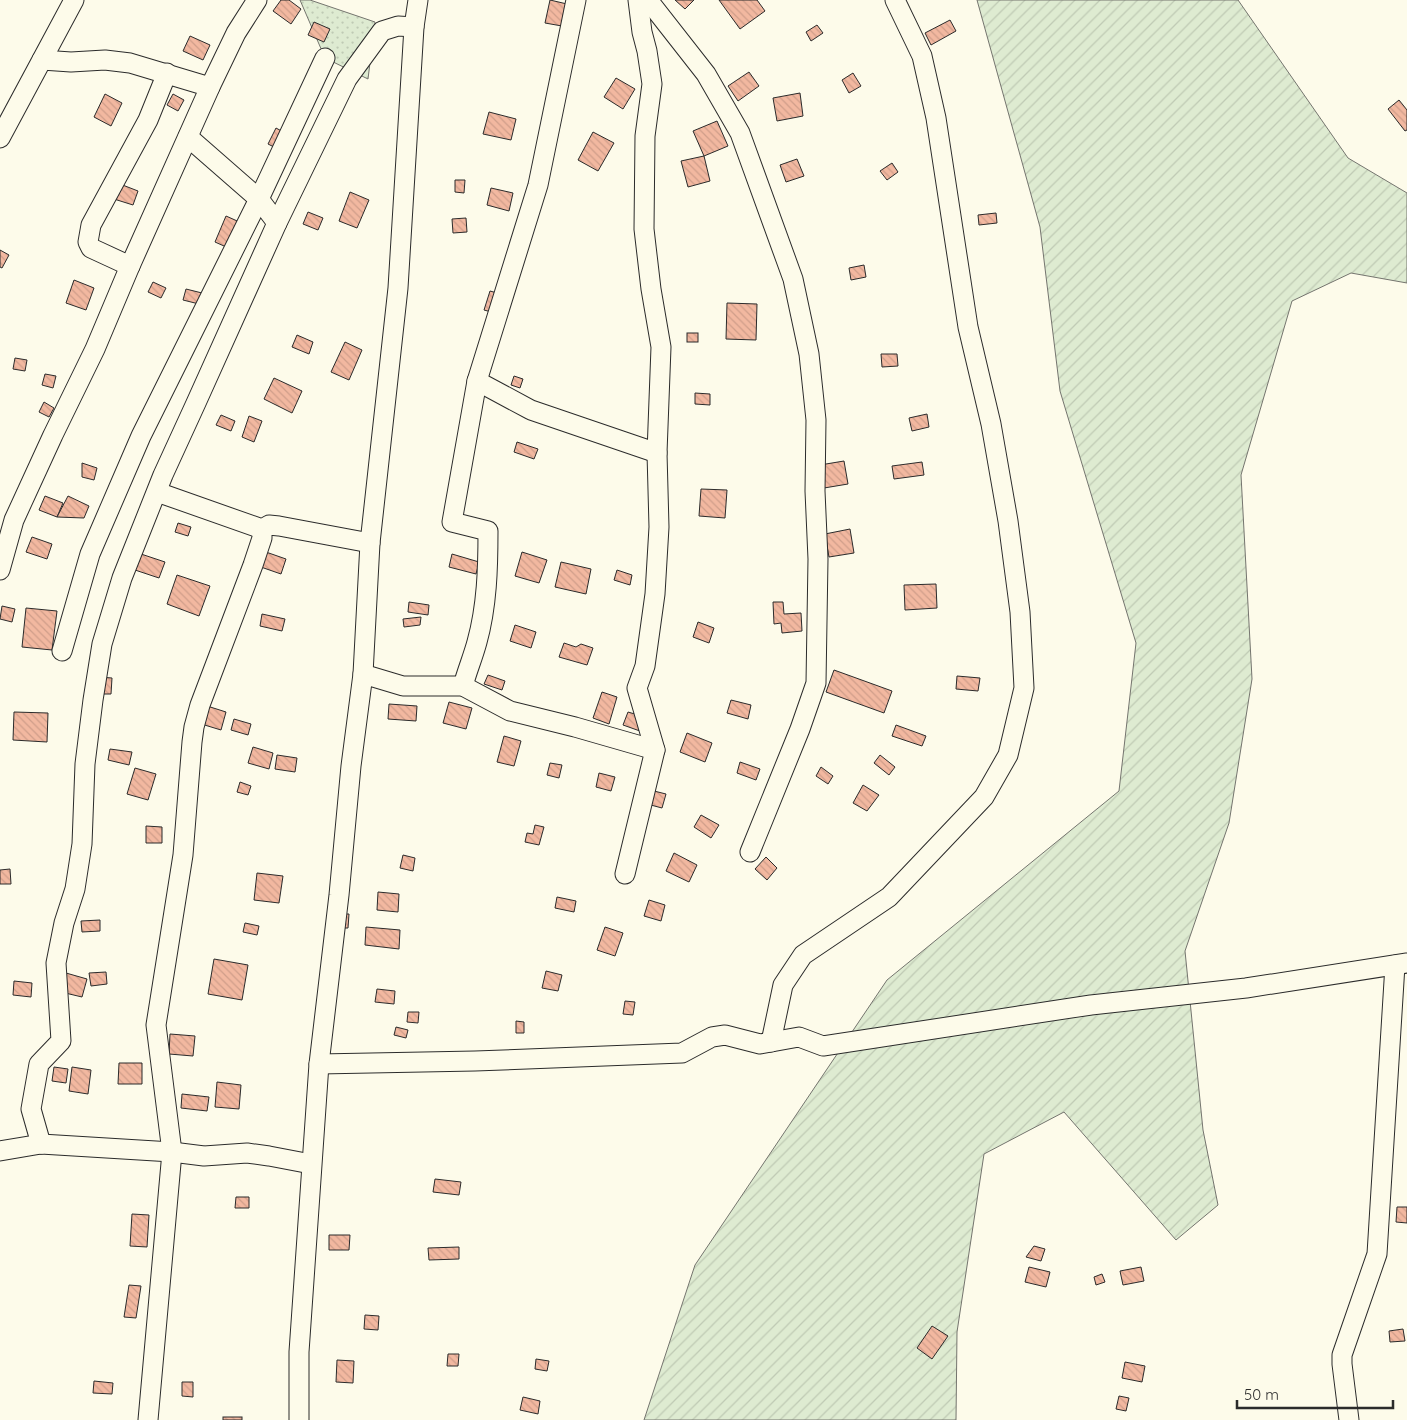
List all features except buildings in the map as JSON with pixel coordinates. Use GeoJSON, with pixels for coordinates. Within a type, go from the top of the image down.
{"type":"FeatureCollection","features":[{"type":"Feature","properties":{"kind":"street"},"geometry":{"type":"LineString","coordinates":[[0,138],[74,0]]}},
{"type":"Feature","properties":{"kind":"street"},"geometry":{"type":"LineString","coordinates":[[0,570],[14,520],[95,349],[210,87],[236,33],[257,0]]}},
{"type":"Feature","properties":{"kind":"street"},"geometry":{"type":"LineString","coordinates":[[300,1420],[299,1352],[319,1064],[339,895],[351,766],[363,674],[370,543],[398,288],[414,27],[418,0]]}},
{"type":"Feature","properties":{"kind":"street"},"geometry":{"type":"LineString","coordinates":[[463,686],[477,643],[487,581],[488,531],[452,522],[478,381],[538,185],[576,0]]}},
{"type":"Feature","properties":{"kind":"street"},"geometry":{"type":"LineString","coordinates":[[625,874],[655,750],[637,688],[645,666],[655,594],[659,527],[657,453],[661,347],[651,289],[644,229],[645,136],[652,84],[638,0]]}},
{"type":"Feature","properties":{"kind":"street"},"geometry":{"type":"LineString","coordinates":[[648,0],[706,74],[740,133],[793,278],[809,354],[816,420],[815,491],[818,560],[816,683],[800,729],[750,852]]}},
{"type":"Feature","properties":{"kind":"street"},"geometry":{"type":"LineString","coordinates":[[771,1042],[783,985],[803,954],[889,897],[984,797],[1008,755],[1024,688],[1020,612],[1008,521],[991,424],[968,327],[936,118],[922,56],[895,0]]}},
{"type":"Feature","properties":{"kind":"street"},"geometry":{"type":"LineString","coordinates":[[41,1144],[31,1109],[39,1064],[61,1041],[56,963],[64,923],[75,889],[82,844],[85,764],[92,700],[102,644],[122,578],[157,492],[278,222],[347,79],[382,31],[398,26],[414,27]]}},
{"type":"Feature","properties":{"kind":"street"},"geometry":{"type":"LineString","coordinates":[[62,650],[90,554],[140,436],[259,199],[326,58]]}},
{"type":"Feature","properties":{"kind":"street"},"geometry":{"type":"LineString","coordinates":[[42,60],[72,62],[105,60],[130,63],[210,87]]}},
{"type":"Feature","properties":{"kind":"street"},"geometry":{"type":"LineString","coordinates":[[130,266],[91,248],[88,242],[92,225],[148,120],[167,73]]}},
{"type":"Feature","properties":{"kind":"street"},"geometry":{"type":"LineString","coordinates":[[188,136],[259,199],[278,222]]}},
{"type":"Feature","properties":{"kind":"street"},"geometry":{"type":"LineString","coordinates":[[478,381],[531,410],[657,453]]}},
{"type":"Feature","properties":{"kind":"street"},"geometry":{"type":"LineString","coordinates":[[157,492],[262,528],[269,525],[279,526],[370,543]]}},
{"type":"Feature","properties":{"kind":"street"},"geometry":{"type":"LineString","coordinates":[[148,1420],[172,1152],[156,1025],[183,855],[194,727],[200,705],[253,565],[262,538],[262,528]]}},
{"type":"Feature","properties":{"kind":"street"},"geometry":{"type":"LineString","coordinates":[[363,674],[403,686],[463,686],[510,711],[655,750]]}},
{"type":"Feature","properties":{"kind":"street"},"geometry":{"type":"LineString","coordinates":[[319,1064],[475,1061],[682,1053],[712,1037],[725,1036],[760,1044],[799,1037],[823,1046],[1091,1005],[1246,988],[1401,964],[1377,1254],[1342,1355],[1349,1420]]}},
{"type":"Feature","properties":{"kind":"street"},"geometry":{"type":"LineString","coordinates":[[0,1151],[41,1144],[172,1152],[204,1156],[247,1154],[312,1164]]}},
{"type":"Feature","properties":{"kind":"green space"},"geometry":{"type":"Polygon","coordinates":[[[300,0],[310,0],[375,22],[368,79],[325,58],[300,0]]]}},
{"type":"Feature","properties":{"kind":"green space"},"geometry":{"type":"Polygon","coordinates":[[[977,0],[1238,0],[1348,158],[1407,193],[1407,283],[1351,273],[1292,301],[1241,475],[1252,679],[1229,823],[1185,951],[1203,1130],[1218,1205],[1176,1240],[1064,1112],[984,1154],[957,1332],[956,1420],[644,1420],[695,1265],[887,980],[1119,791],[1136,643],[1060,391],[1040,227],[977,0]]]}}]}
